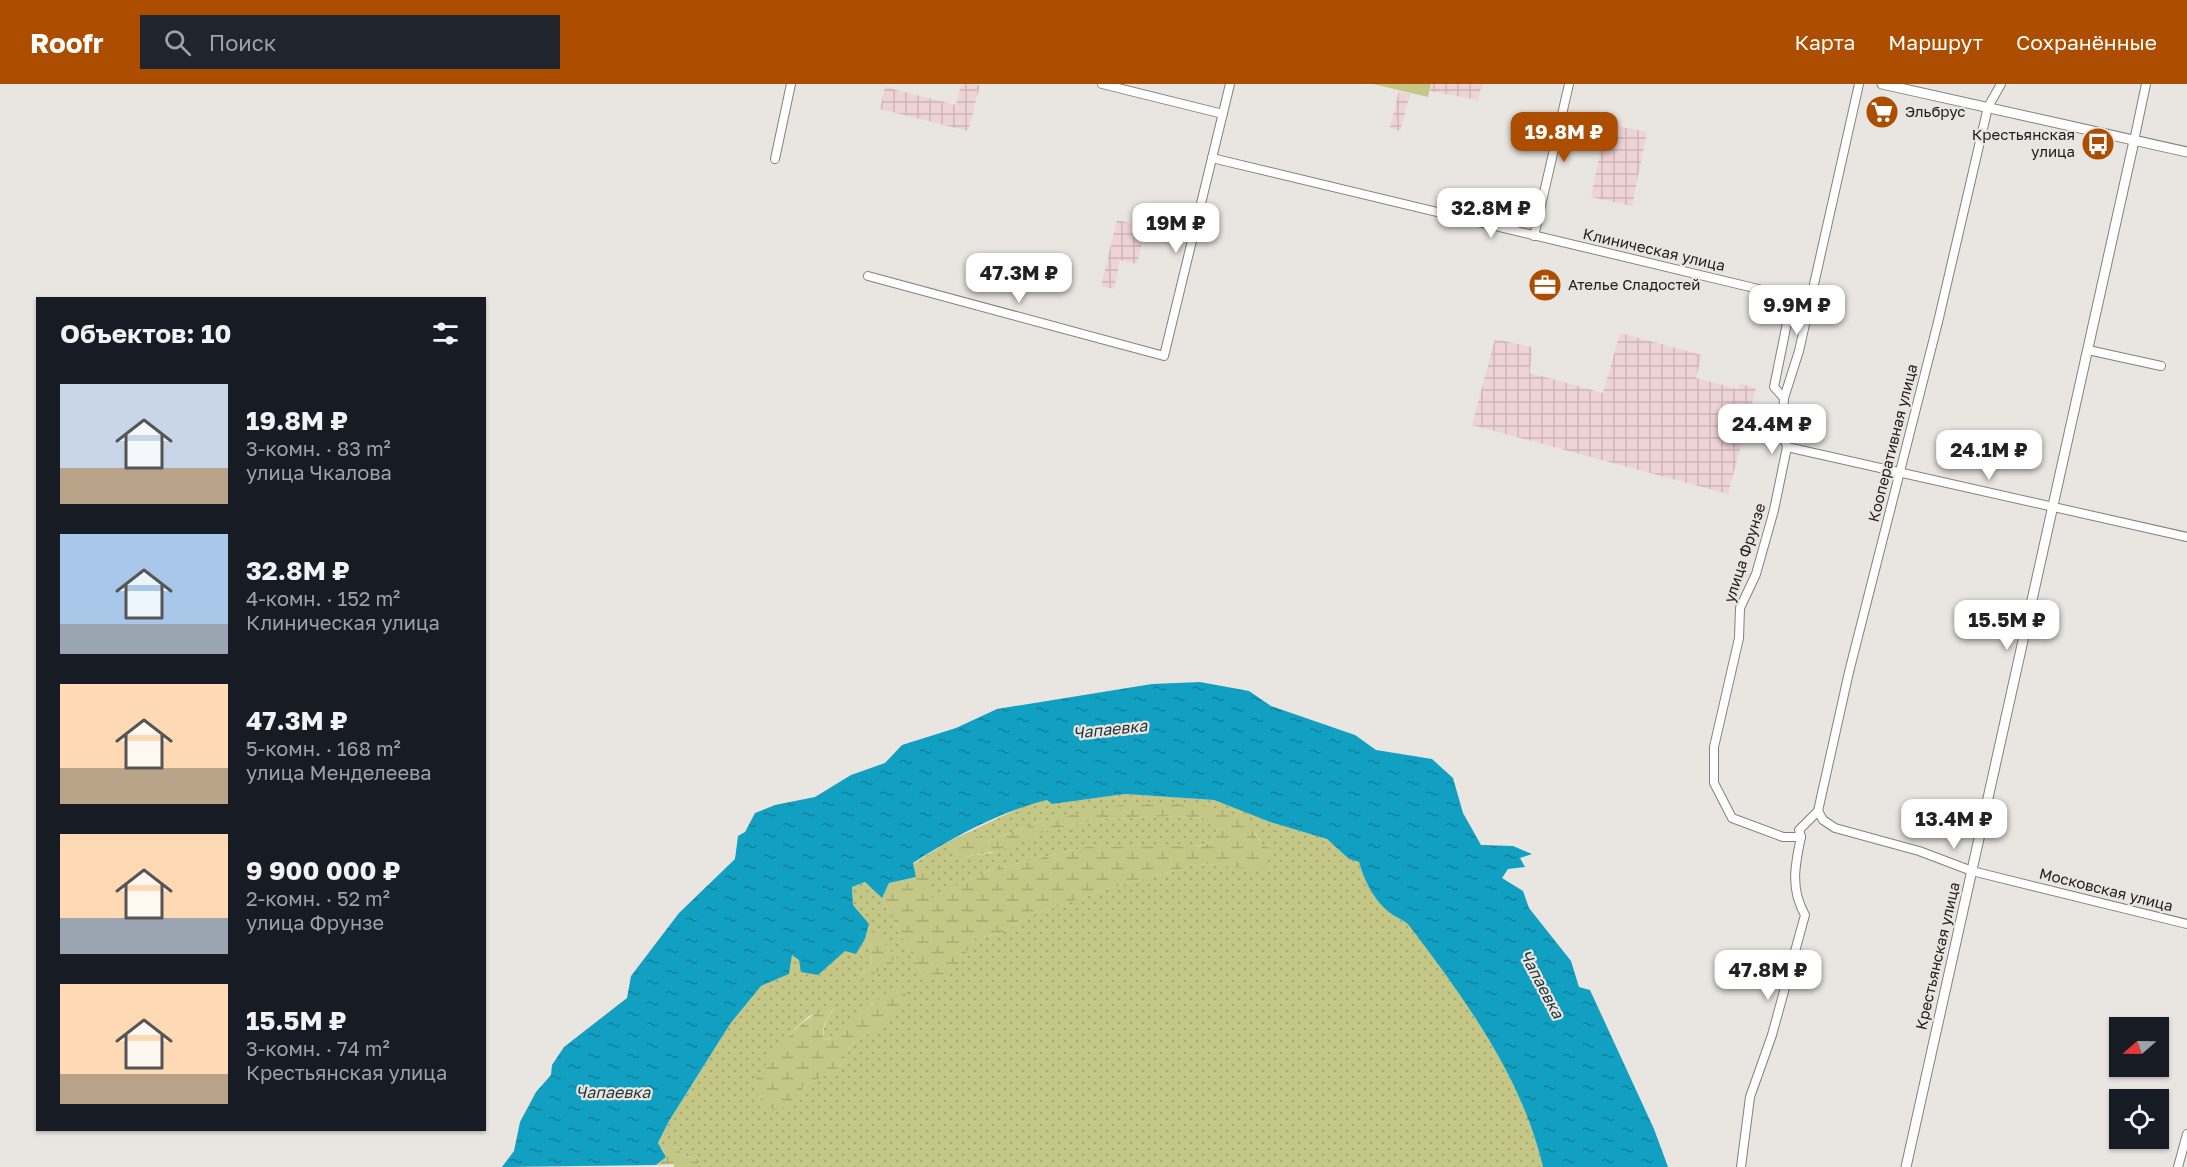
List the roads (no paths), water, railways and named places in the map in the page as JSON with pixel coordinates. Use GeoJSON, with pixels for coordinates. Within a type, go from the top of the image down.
{"type":"FeatureCollection","features":[{"type":"Feature","properties":{"kind":"street"},"geometry":{"type":"LineString","coordinates":[[775,159],[791,84]]}},
{"type":"Feature","properties":{"kind":"street"},"geometry":{"type":"LineString","coordinates":[[1102,84],[1223,114]]}},
{"type":"Feature","properties":{"kind":"street"},"geometry":{"type":"LineString","coordinates":[[868,276],[1164,356],[1230,84]]}},
{"type":"Feature","properties":{"kind":"street"},"geometry":{"type":"LineString","coordinates":[[1534,236],[1569,84]]}},
{"type":"Feature","properties":{"kind":"street","name":"улица Фрунзе"},"geometry":{"type":"LineString","coordinates":[[1802,837],[1783,837],[1732,818],[1714,783],[1714,747],[1739,638],[1740,608],[1756,574],[1774,510],[1787,447],[1782,432],[1784,398],[1799,351],[1828,212],[1859,84]]}},
{"type":"Feature","properties":{"kind":"street"},"geometry":{"type":"LineString","coordinates":[[1882,84],[2187,152]]}},
{"type":"Feature","properties":{"kind":"street","name":"Кооперативная улица"},"geometry":{"type":"LineString","coordinates":[[1818,811],[1898,474],[1938,322],[1988,107],[2001,84]]}},
{"type":"Feature","properties":{"kind":"street","name":"Крестьянская улица"},"geometry":{"type":"LineString","coordinates":[[1906,1167],[2146,84]]}},
{"type":"Feature","properties":{"kind":"street","name":"Клиническая улица"},"geometry":{"type":"LineString","coordinates":[[1212,158],[1775,293],[1786,308],[1787,323],[1774,387],[1784,398]]}},
{"type":"Feature","properties":{"kind":"street"},"geometry":{"type":"LineString","coordinates":[[2088,350],[2161,366]]}},
{"type":"Feature","properties":{"kind":"street"},"geometry":{"type":"LineString","coordinates":[[1787,447],[1898,474],[2187,537]]}},
{"type":"Feature","properties":{"kind":"street"},"geometry":{"type":"LineString","coordinates":[[1741,1167],[1750,1097],[1772,1035],[1804,915],[1794,882],[1802,837],[1799,830],[1818,811]]}},
{"type":"Feature","properties":{"kind":"street","name":"Московская улица"},"geometry":{"type":"LineString","coordinates":[[1818,811],[1823,820],[1835,828],[1919,851],[1972,871],[2187,924]]}},
{"type":"Feature","properties":{"kind":"street"},"geometry":{"type":"LineString","coordinates":[[2178,1167],[2187,1134]]}},
{"type":"Feature","properties":{"kind":"water","name":"Чапаевка"},"geometry":{"type":"Polygon","coordinates":[[[1200,682],[1249,691],[1271,706],[1355,735],[1376,750],[1432,759],[1453,778],[1463,813],[1481,845],[1513,846],[1532,854],[1520,858],[1525,867],[1508,869],[1502,878],[1523,891],[1529,908],[1571,961],[1579,987],[1590,990],[1654,1129],[1668,1167],[1543,1167],[1534,1134],[1507,1071],[1452,983],[1409,925],[1393,915],[1376,898],[1367,884],[1359,862],[1349,859],[1327,839],[1270,822],[1214,800],[1125,794],[1052,804],[1047,800],[1012,811],[978,826],[913,863],[916,877],[889,883],[882,898],[865,882],[852,887],[853,905],[869,924],[865,939],[856,954],[845,951],[818,975],[801,972],[799,960],[792,955],[789,974],[761,986],[730,1024],[669,1121],[658,1143],[666,1157],[656,1165],[502,1167],[514,1151],[520,1122],[536,1092],[551,1075],[552,1065],[564,1047],[627,998],[631,976],[679,913],[735,859],[738,836],[745,832],[755,813],[775,805],[815,797],[851,775],[885,763],[902,745],[956,728],[997,709],[1152,684],[1200,682]]]}},
{"type":"Feature","properties":{"kind":"place","name":"Эльбрус"},"geometry":{"type":"Point","coordinates":[1882,112]}},
{"type":"Feature","properties":{"kind":"place","name":"Крестьянская улица"},"geometry":{"type":"Point","coordinates":[2098,144]}},
{"type":"Feature","properties":{"kind":"place","name":"Ателье Сладостей"},"geometry":{"type":"Point","coordinates":[1545,285]}}]}
